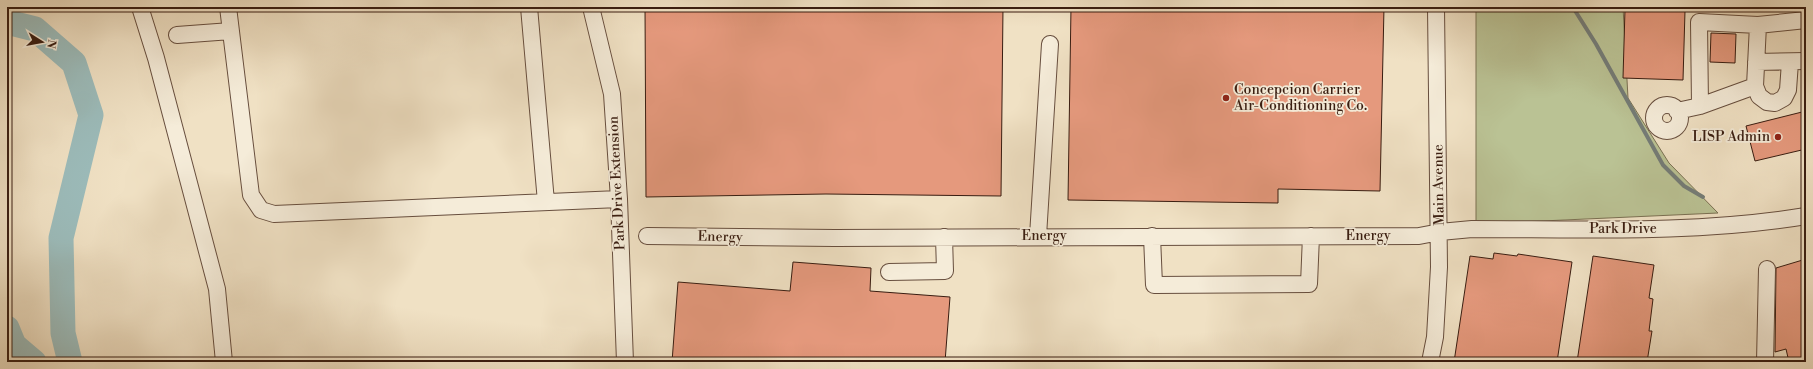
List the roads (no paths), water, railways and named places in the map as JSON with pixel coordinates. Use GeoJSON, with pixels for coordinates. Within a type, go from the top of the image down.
{"type":"FeatureCollection","features":[{"type":"Feature","properties":{"kind":"street"},"geometry":{"type":"LineString","coordinates":[[140,7],[158,66],[217,289],[224,362]]}},
{"type":"Feature","properties":{"kind":"street"},"geometry":{"type":"LineString","coordinates":[[228,7],[251,195],[261,210],[274,214],[619,199]]}},
{"type":"Feature","properties":{"kind":"street"},"geometry":{"type":"LineString","coordinates":[[529,7],[546,202]]}},
{"type":"Feature","properties":{"kind":"street","name":"Park Drive Extension"},"geometry":{"type":"LineString","coordinates":[[591,7],[612,94],[619,199],[625,362]]}},
{"type":"Feature","properties":{"kind":"street","name":"Main Avenue"},"geometry":{"type":"LineString","coordinates":[[1430,362],[1435,337],[1440,232],[1436,7]]}},
{"type":"Feature","properties":{"kind":"street"},"geometry":{"type":"LineString","coordinates":[[1700,106],[1699,22],[1758,25],[1806,20]]}},
{"type":"Feature","properties":{"kind":"street"},"geometry":{"type":"LineString","coordinates":[[1758,25],[1755,86],[1759,96],[1767,102],[1775,103],[1784,98],[1788,90],[1790,62]]}},
{"type":"Feature","properties":{"kind":"street"},"geometry":{"type":"LineString","coordinates":[[177,35],[231,31]]}},
{"type":"Feature","properties":{"kind":"street"},"geometry":{"type":"LineString","coordinates":[[1038,236],[1050,44]]}},
{"type":"Feature","properties":{"kind":"street"},"geometry":{"type":"LineString","coordinates":[[1756,62],[1806,62]]}},
{"type":"Feature","properties":{"kind":"street"},"geometry":{"type":"LineString","coordinates":[[1677,111],[1700,106],[1755,86]]}},
{"type":"Feature","properties":{"kind":"street","name":"Park Drive"},"geometry":{"type":"LineString","coordinates":[[1440,232],[1479,229],[1674,229],[1764,223],[1806,216]]}},
{"type":"Feature","properties":{"kind":"street","name":"Energy"},"geometry":{"type":"LineString","coordinates":[[647,236],[835,238],[1038,236],[1419,236],[1440,232]]}},
{"type":"Feature","properties":{"kind":"street"},"geometry":{"type":"LineString","coordinates":[[1152,236],[1154,285],[1169,285],[1309,284],[1311,236]]}},
{"type":"Feature","properties":{"kind":"street"},"geometry":{"type":"LineString","coordinates":[[889,272],[945,271],[944,237]]}},
{"type":"Feature","properties":{"kind":"street"},"geometry":{"type":"LineString","coordinates":[[1765,362],[1767,270]]}},
{"type":"Feature","properties":{"kind":"waterway"},"geometry":{"type":"LineString","coordinates":[[1571,7],[1574,9],[1596,44],[1663,165],[1684,186],[1703,197]]}},
{"type":"Feature","properties":{"kind":"waterway"},"geometry":{"type":"LineString","coordinates":[[7,22],[35,29],[74,63],[91,115],[61,238],[63,333],[70,362]]}},
{"type":"Feature","properties":{"kind":"waterway"},"geometry":{"type":"LineString","coordinates":[[7,328],[14,345],[34,362]]}},
{"type":"Feature","properties":{"kind":"place","name":"Concepcion Carrier Air-Conditioning Co."},"geometry":{"type":"Point","coordinates":[1226,98]}},
{"type":"Feature","properties":{"kind":"place","name":"LISP Admin"},"geometry":{"type":"Point","coordinates":[1778,137]}}]}
